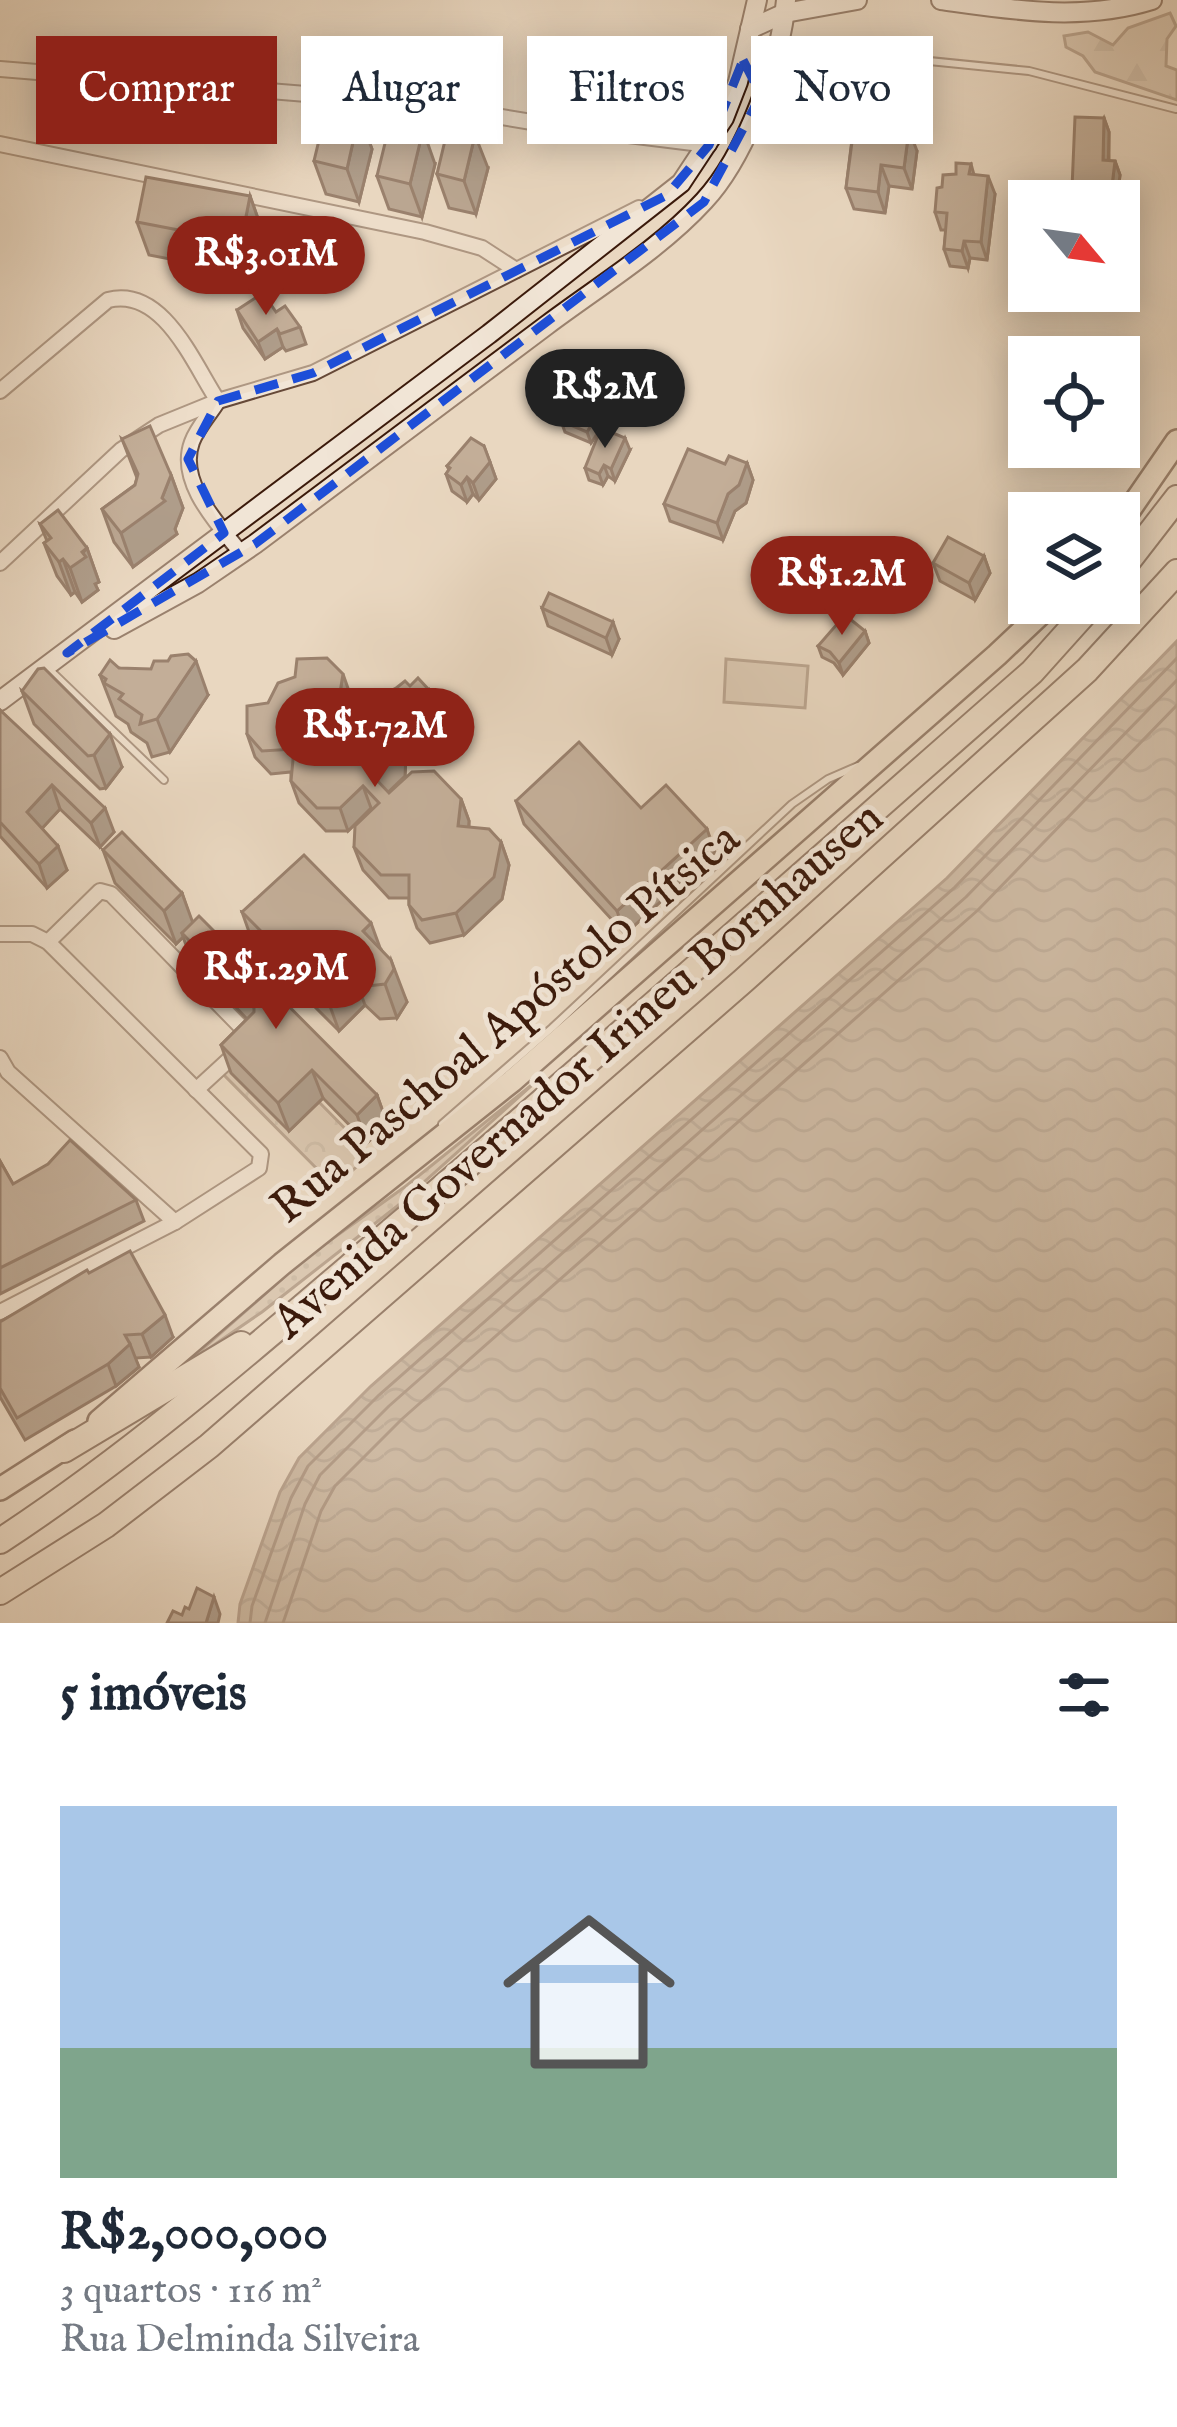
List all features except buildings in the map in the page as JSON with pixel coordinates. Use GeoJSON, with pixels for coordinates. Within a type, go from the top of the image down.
{"type":"FeatureCollection","features":[{"type":"Feature","properties":{"kind":"highway"},"geometry":{"type":"LineString","coordinates":[[1140,546],[1177,498]]}},
{"type":"Feature","properties":{"kind":"highway","name":"Avenida Governador Irineu Bornhausen"},"geometry":{"type":"LineString","coordinates":[[0,1592],[106,1525],[245,1415],[743,981],[1053,701],[1177,572]]}},
{"type":"Feature","properties":{"kind":"highway","name":"Avenida Governador Irineu Bornhausen"},"geometry":{"type":"LineString","coordinates":[[0,1541],[75,1492],[168,1421],[602,1052],[1032,672],[1075,624]]}},
{"type":"Feature","properties":{"kind":"highway"},"geometry":{"type":"LineString","coordinates":[[64,1450],[300,1309]]}},
{"type":"Feature","properties":{"kind":"main road"},"geometry":{"type":"LineString","coordinates":[[0,701],[667,195],[693,169],[724,118],[758,0]]}},
{"type":"Feature","properties":{"kind":"main road"},"geometry":{"type":"LineString","coordinates":[[750,28],[785,7],[857,0]]}},
{"type":"Feature","properties":{"kind":"main road"},"geometry":{"type":"LineString","coordinates":[[941,0],[1066,14],[1151,0]]}},
{"type":"Feature","properties":{"kind":"main road"},"geometry":{"type":"LineString","coordinates":[[743,60],[751,83]]}},
{"type":"Feature","properties":{"kind":"main road"},"geometry":{"type":"LineString","coordinates":[[67,653],[176,596],[241,553],[640,256],[704,202],[728,169],[751,117]]}},
{"type":"Feature","properties":{"kind":"main road"},"geometry":{"type":"LineString","coordinates":[[1140,494],[1177,440]]}},
{"type":"Feature","properties":{"kind":"main road","name":"Rua Paschoal Apóstolo Pítsica"},"geometry":{"type":"LineString","coordinates":[[0,1489],[64,1450],[282,1264],[408,1167],[596,1009],[1028,624]]}},
{"type":"Feature","properties":{"kind":"street"},"geometry":{"type":"LineString","coordinates":[[0,69],[417,103],[710,145]]}},
{"type":"Feature","properties":{"kind":"street"},"geometry":{"type":"LineString","coordinates":[[0,144],[424,232],[482,248],[516,270]]}},
{"type":"Feature","properties":{"kind":"street"},"geometry":{"type":"LineString","coordinates":[[0,563],[137,438],[218,401],[313,373],[667,195]]}},
{"type":"Feature","properties":{"kind":"street"},"geometry":{"type":"LineString","coordinates":[[0,391],[96,307],[123,296],[147,304],[165,320],[218,401]]}},
{"type":"Feature","properties":{"kind":"street"},"geometry":{"type":"LineString","coordinates":[[218,401],[193,439],[188,459],[194,485],[241,553]]}},
{"type":"Feature","properties":{"kind":"street"},"geometry":{"type":"LineString","coordinates":[[48,942],[100,891],[111,894],[246,1033],[245,1045],[196,1090]]}},
{"type":"Feature","properties":{"kind":"street"},"geometry":{"type":"LineString","coordinates":[[0,934],[32,934],[48,942],[261,1154],[262,1162],[175,1222],[0,1312]]}},
{"type":"Feature","properties":{"kind":"street"},"geometry":{"type":"LineString","coordinates":[[0,1058],[8,1072],[175,1222]]}},
{"type":"Feature","properties":{"kind":"lane"},"geometry":{"type":"LineString","coordinates":[[933,61],[1028,71],[1176,109]]}},
{"type":"Feature","properties":{"kind":"lane"},"geometry":{"type":"LineString","coordinates":[[47,667],[164,781]]}},
{"type":"Feature","properties":{"kind":"highlighted area"},"geometry":{"type":"Polygon","coordinates":[[[743,60],[761,95],[704,202],[255,544],[67,653],[224,533],[188,459],[218,401],[313,373],[667,195],[709,145],[743,60]]]}},
{"type":"Feature","properties":{"kind":"green space"},"geometry":{"type":"Polygon","coordinates":[[[1170,13],[1176,26],[1167,39],[1166,66],[1177,70],[1177,100],[1095,72],[1083,56],[1066,47],[1064,36],[1088,32],[1113,45],[1128,28],[1170,13]]]}},
{"type":"Feature","properties":{"kind":"green space"},"geometry":{"type":"Polygon","coordinates":[[[726,659],[808,666],[805,708],[724,702],[726,659]]]}},
{"type":"Feature","properties":{"kind":"green space"},"geometry":{"type":"Polygon","coordinates":[[[258,1040],[370,1154],[335,1187],[222,1073],[258,1040]]]}},
{"type":"Feature","properties":{"kind":"green space"},"geometry":{"type":"Polygon","coordinates":[[[539,1079],[396,1207],[262,1312],[182,1367],[307,1257],[406,1186],[539,1079]]]}},
{"type":"Feature","properties":{"kind":"water"},"geometry":{"type":"Polygon","coordinates":[[[1177,641],[1177,1623],[238,1623],[240,1604],[280,1492],[299,1458],[371,1386],[947,878],[1177,641]]]}}]}
